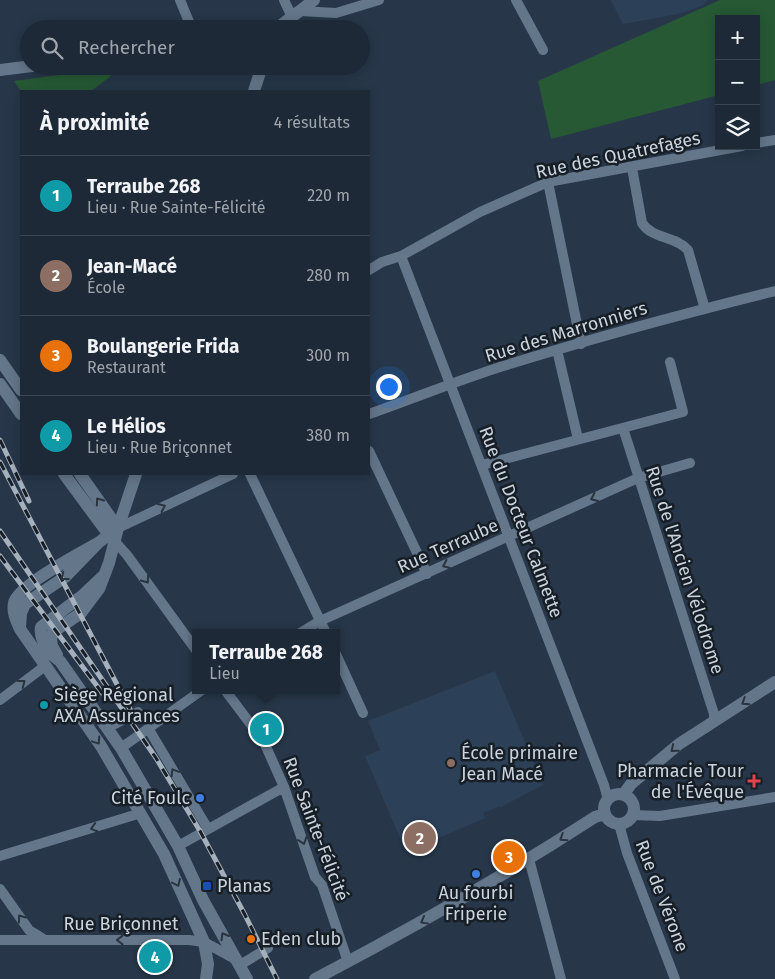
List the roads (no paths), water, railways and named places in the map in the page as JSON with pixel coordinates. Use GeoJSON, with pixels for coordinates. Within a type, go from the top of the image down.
{"type":"FeatureCollection","features":[{"type":"Feature","properties":{"kind":"main road"},"geometry":{"type":"LineString","coordinates":[[288,20],[314,0]]}},
{"type":"Feature","properties":{"kind":"main road"},"geometry":{"type":"LineString","coordinates":[[0,70],[20,68]]}},
{"type":"Feature","properties":{"kind":"main road"},"geometry":{"type":"LineString","coordinates":[[254,90],[259,75]]}},
{"type":"Feature","properties":{"kind":"main road"},"geometry":{"type":"LineString","coordinates":[[0,360],[20,389]]}},
{"type":"Feature","properties":{"kind":"main road"},"geometry":{"type":"LineString","coordinates":[[0,384],[20,413]]}},
{"type":"Feature","properties":{"kind":"main road"},"geometry":{"type":"LineString","coordinates":[[65,475],[114,535]]}},
{"type":"Feature","properties":{"kind":"main road"},"geometry":{"type":"LineString","coordinates":[[81,475],[114,535]]}},
{"type":"Feature","properties":{"kind":"main road"},"geometry":{"type":"LineString","coordinates":[[136,475],[114,535],[100,588],[83,611],[53,632],[52,646],[60,661],[121,748],[178,846],[203,900],[247,979]]}},
{"type":"Feature","properties":{"kind":"main road"},"geometry":{"type":"LineString","coordinates":[[114,535],[66,561],[22,591],[14,601],[13,612],[20,629],[101,746],[164,854],[204,942],[212,979]]}},
{"type":"Feature","properties":{"kind":"main road"},"geometry":{"type":"LineString","coordinates":[[60,661],[54,658],[42,642],[41,627],[83,595],[104,575]]}},
{"type":"Feature","properties":{"kind":"main road"},"geometry":{"type":"LineString","coordinates":[[623,795],[631,784],[679,744],[775,682]]}},
{"type":"Feature","properties":{"kind":"main road"},"geometry":{"type":"LineString","coordinates":[[614,795],[623,795],[628,797],[634,805],[633,815],[628,822],[619,824],[610,821],[604,809],[608,800],[614,795]]}},
{"type":"Feature","properties":{"kind":"main road"},"geometry":{"type":"LineString","coordinates":[[315,979],[424,921],[529,859],[595,817],[605,814]]}},
{"type":"Feature","properties":{"kind":"main road"},"geometry":{"type":"LineString","coordinates":[[206,979],[208,964]]}},
{"type":"Feature","properties":{"kind":"street"},"geometry":{"type":"LineString","coordinates":[[180,0],[188,20]]}},
{"type":"Feature","properties":{"kind":"street"},"geometry":{"type":"LineString","coordinates":[[284,0],[296,14],[336,13],[379,0]]}},
{"type":"Feature","properties":{"kind":"street"},"geometry":{"type":"LineString","coordinates":[[516,0],[543,50]]}},
{"type":"Feature","properties":{"kind":"street"},"geometry":{"type":"LineString","coordinates":[[760,143],[775,140]]}},
{"type":"Feature","properties":{"kind":"street","name":"Rue des Quatrefages"},"geometry":{"type":"LineString","coordinates":[[370,269],[382,262],[400,256],[480,212],[548,182],[722,150]]}},
{"type":"Feature","properties":{"kind":"street"},"geometry":{"type":"LineString","coordinates":[[632,168],[642,223],[646,229],[683,245],[688,250],[705,309]]}},
{"type":"Feature","properties":{"kind":"street"},"geometry":{"type":"LineString","coordinates":[[548,182],[581,344]]}},
{"type":"Feature","properties":{"kind":"street","name":"Rue du Docteur Calmette"},"geometry":{"type":"LineString","coordinates":[[400,256],[482,465],[604,785],[608,800]]}},
{"type":"Feature","properties":{"kind":"street","name":"Rue des Marronniers"},"geometry":{"type":"LineString","coordinates":[[370,414],[557,350],[684,313],[775,291]]}},
{"type":"Feature","properties":{"kind":"street"},"geometry":{"type":"LineString","coordinates":[[557,350],[578,439]]}},
{"type":"Feature","properties":{"kind":"street"},"geometry":{"type":"LineString","coordinates":[[482,465],[683,412],[670,362]]}},
{"type":"Feature","properties":{"kind":"street","name":"Rue de l'Ancien Vélodrome"},"geometry":{"type":"LineString","coordinates":[[623,428],[714,714],[714,721]]}},
{"type":"Feature","properties":{"kind":"street"},"geometry":{"type":"LineString","coordinates":[[370,453],[427,574]]}},
{"type":"Feature","properties":{"kind":"street","name":"Rue Terraube"},"geometry":{"type":"LineString","coordinates":[[307,629],[320,621],[638,478],[690,463]]}},
{"type":"Feature","properties":{"kind":"street"},"geometry":{"type":"LineString","coordinates":[[192,644],[114,535],[231,475]]}},
{"type":"Feature","properties":{"kind":"street"},"geometry":{"type":"LineString","coordinates":[[250,475],[324,629]]}},
{"type":"Feature","properties":{"kind":"street"},"geometry":{"type":"LineString","coordinates":[[340,663],[363,713]]}},
{"type":"Feature","properties":{"kind":"street"},"geometry":{"type":"LineString","coordinates":[[0,700],[45,666]]}},
{"type":"Feature","properties":{"kind":"street"},"geometry":{"type":"LineString","coordinates":[[121,748],[196,694]]}},
{"type":"Feature","properties":{"kind":"street","name":"Rue Sainte-Félicité"},"geometry":{"type":"LineString","coordinates":[[228,694],[264,742],[284,787],[315,877],[322,885],[348,962]]}},
{"type":"Feature","properties":{"kind":"street"},"geometry":{"type":"LineString","coordinates":[[108,728],[138,712]]}},
{"type":"Feature","properties":{"kind":"street"},"geometry":{"type":"LineString","coordinates":[[148,728],[208,829]]}},
{"type":"Feature","properties":{"kind":"street"},"geometry":{"type":"LineString","coordinates":[[178,846],[284,787]]}},
{"type":"Feature","properties":{"kind":"street"},"geometry":{"type":"LineString","coordinates":[[633,815],[660,816],[775,798]]}},
{"type":"Feature","properties":{"kind":"street"},"geometry":{"type":"LineString","coordinates":[[0,856],[141,813]]}},
{"type":"Feature","properties":{"kind":"street","name":"Rue de Vérone"},"geometry":{"type":"LineString","coordinates":[[619,824],[627,852],[676,979]]}},
{"type":"Feature","properties":{"kind":"street"},"geometry":{"type":"LineString","coordinates":[[529,859],[561,979]]}},
{"type":"Feature","properties":{"kind":"street"},"geometry":{"type":"LineString","coordinates":[[0,889],[29,930],[46,941]]}},
{"type":"Feature","properties":{"kind":"street","name":"Rue Briçonnet"},"geometry":{"type":"LineString","coordinates":[[0,940],[189,940],[204,942],[239,963]]}},
{"type":"Feature","properties":{"kind":"street"},"geometry":{"type":"LineString","coordinates":[[239,963],[268,948]]}},
{"type":"Feature","properties":{"kind":"railway"},"geometry":{"type":"LineString","coordinates":[[0,440],[29,501]]}},
{"type":"Feature","properties":{"kind":"railway"},"geometry":{"type":"LineString","coordinates":[[0,462],[131,711]]}},
{"type":"Feature","properties":{"kind":"railway"},"geometry":{"type":"LineString","coordinates":[[0,531],[156,758],[200,831],[277,979]]}},
{"type":"Feature","properties":{"kind":"railway"},"geometry":{"type":"LineString","coordinates":[[0,556],[106,698]]}},
{"type":"Feature","properties":{"kind":"place","name":"Siège Régional AXA Assurances"},"geometry":{"type":"Point","coordinates":[44,705]}},
{"type":"Feature","properties":{"kind":"place","name":"Terraube 268"},"geometry":{"type":"Point","coordinates":[266,729]}},
{"type":"Feature","properties":{"kind":"place","name":"École primaire Jean Macé"},"geometry":{"type":"Point","coordinates":[451,763]}},
{"type":"Feature","properties":{"kind":"place","name":"Pharmacie Tour de l'Évêque"},"geometry":{"type":"Point","coordinates":[754,781]}},
{"type":"Feature","properties":{"kind":"place","name":"Cité Foulc"},"geometry":{"type":"Point","coordinates":[200,798]}},
{"type":"Feature","properties":{"kind":"place","name":"Jean-Macé"},"geometry":{"type":"Point","coordinates":[420,838]}},
{"type":"Feature","properties":{"kind":"place","name":"Boulangerie Frida"},"geometry":{"type":"Point","coordinates":[509,857]}},
{"type":"Feature","properties":{"kind":"place","name":"Au fourbi Friperie"},"geometry":{"type":"Point","coordinates":[476,874]}},
{"type":"Feature","properties":{"kind":"place","name":"Planas"},"geometry":{"type":"Point","coordinates":[207,886]}},
{"type":"Feature","properties":{"kind":"place","name":"Eden club"},"geometry":{"type":"Point","coordinates":[251,939]}},
{"type":"Feature","properties":{"kind":"place","name":"Le Hélios"},"geometry":{"type":"Point","coordinates":[155,957]}}]}
